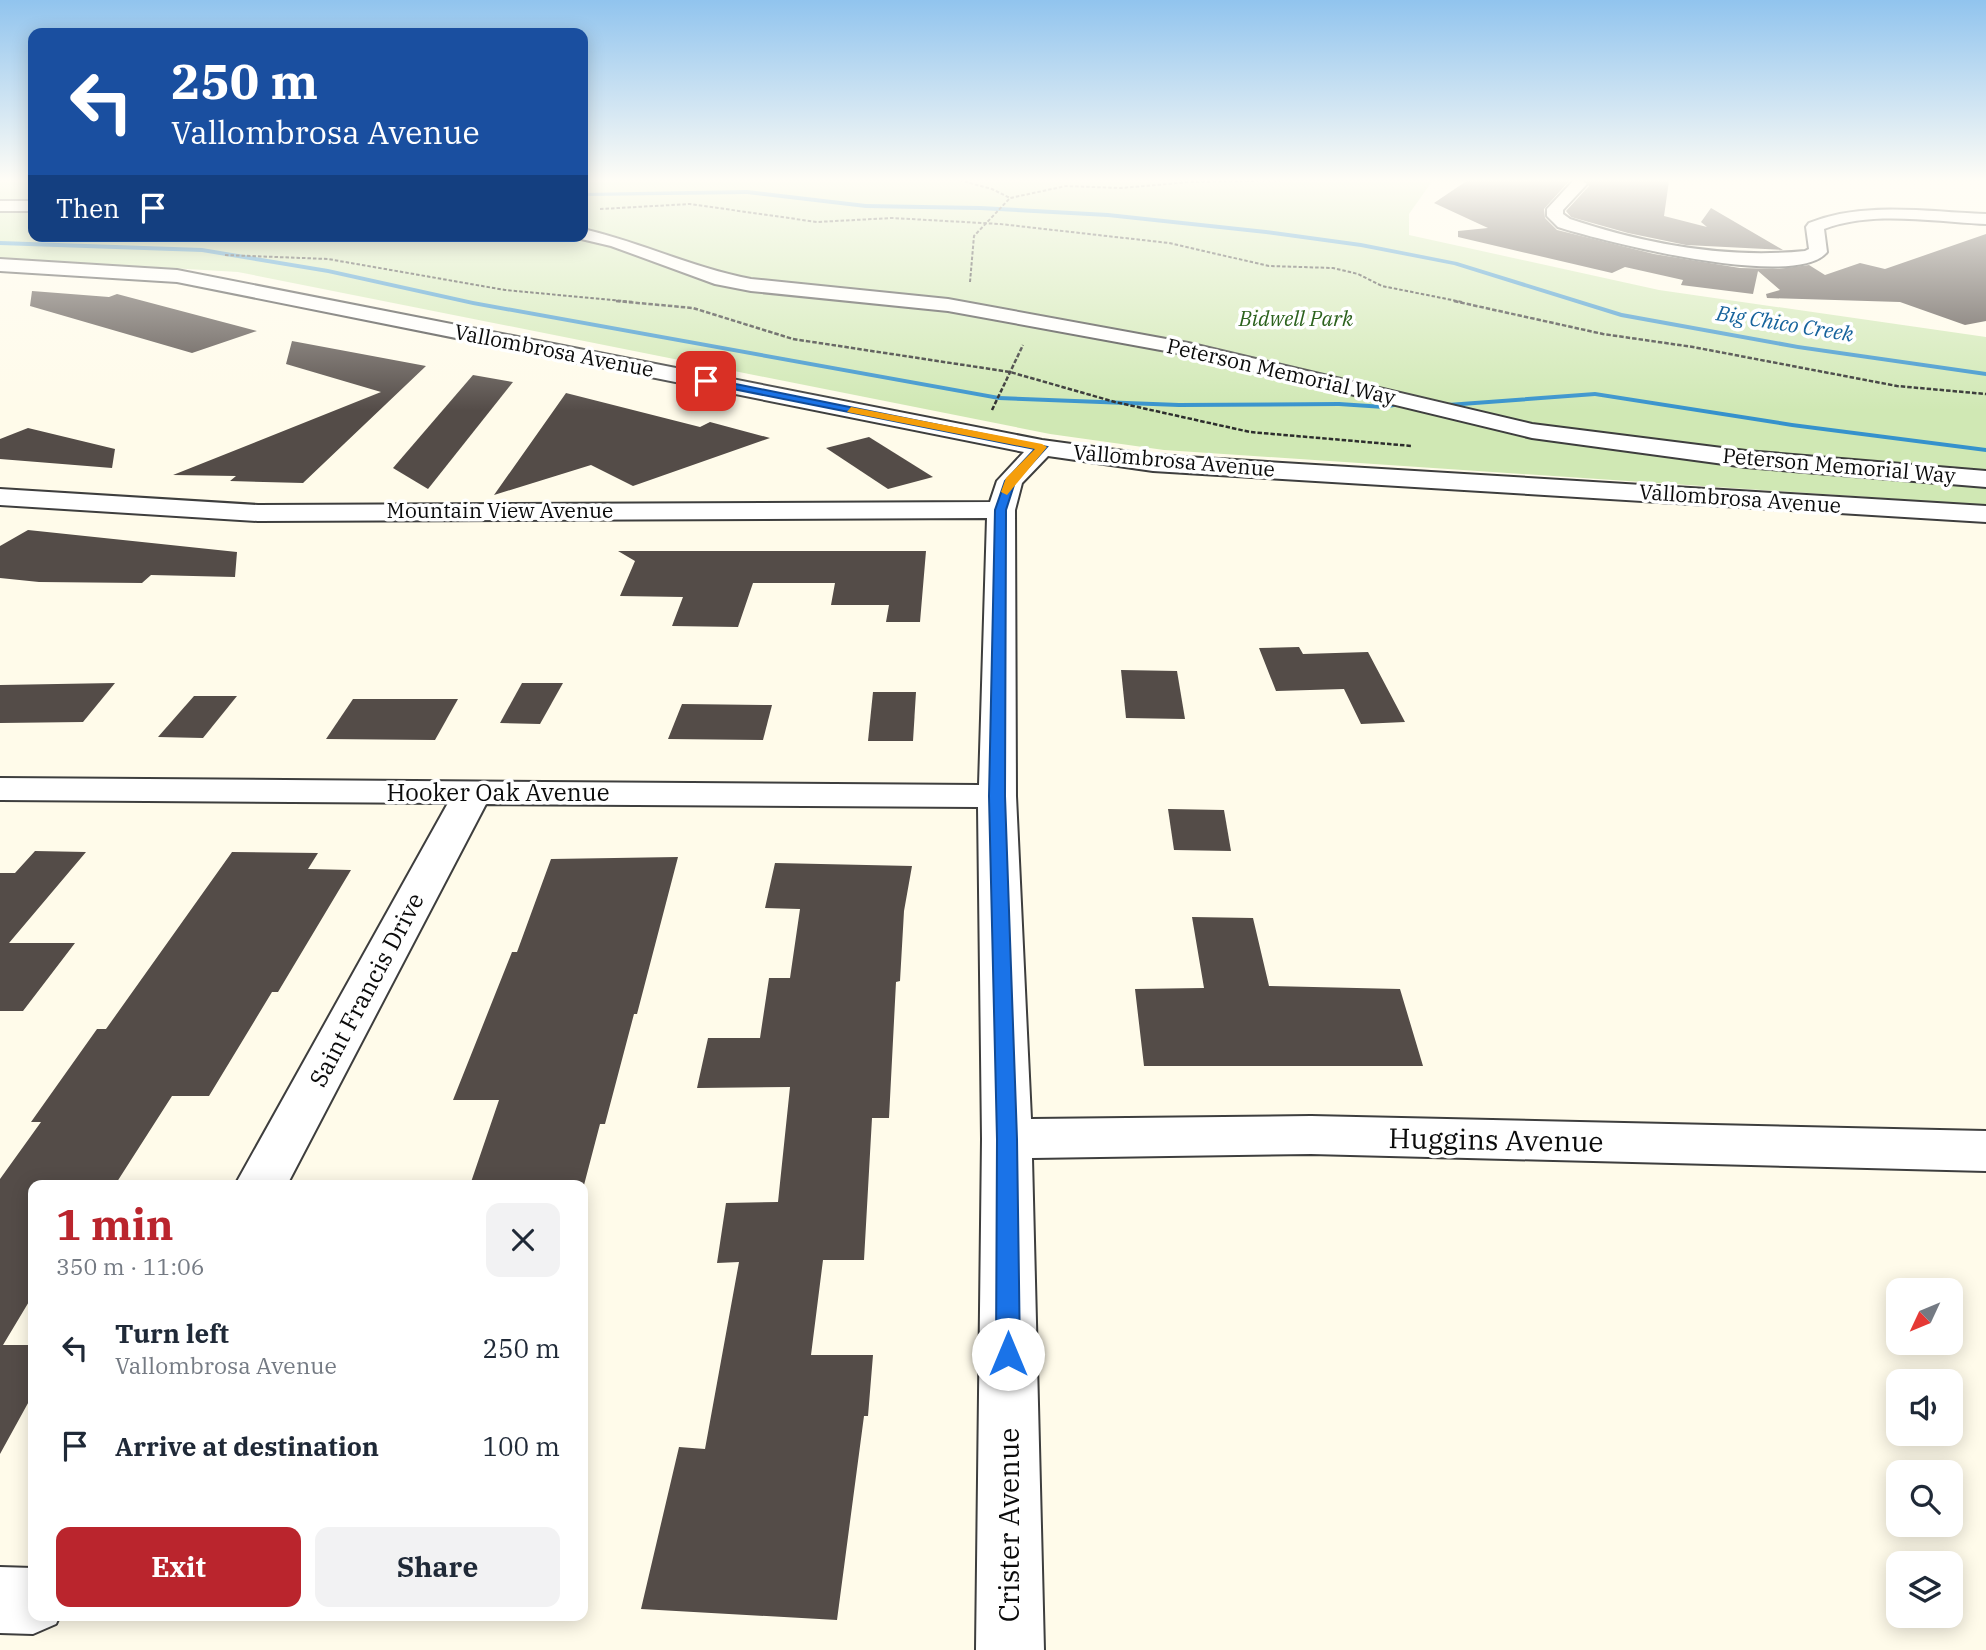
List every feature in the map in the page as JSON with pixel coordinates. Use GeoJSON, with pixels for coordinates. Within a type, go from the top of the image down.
{"type":"FeatureCollection","features":[{"type":"Feature","properties":{"kind":"street","name":"Peterson Memorial Way"},"geometry":{"type":"LineString","coordinates":[[658,257],[715,278],[751,285],[948,305],[1188,349],[1532,432],[1746,458],[1986,480]]}},
{"type":"Feature","properties":{"kind":"street"},"geometry":{"type":"LineString","coordinates":[[1720,257],[1739,260],[1791,257]]}},
{"type":"Feature","properties":{"kind":"street","name":"Vallombrosa Avenue"},"geometry":{"type":"LineString","coordinates":[[0,265],[177,276],[979,435],[1153,463],[1986,514]]}},
{"type":"Feature","properties":{"kind":"street","name":"Crister Avenue"},"geometry":{"type":"LineString","coordinates":[[1010,1650],[1007,1139],[997,796],[1001,510],[1010,481],[1042,447]]}},
{"type":"Feature","properties":{"kind":"street","name":"Mountain View Avenue"},"geometry":{"type":"LineString","coordinates":[[0,497],[258,513],[1001,510]]}},
{"type":"Feature","properties":{"kind":"street","name":"Hooker Oak Avenue"},"geometry":{"type":"LineString","coordinates":[[0,789],[997,796]]}},
{"type":"Feature","properties":{"kind":"street","name":"Saint Francis Drive"},"geometry":{"type":"LineString","coordinates":[[264,1180],[472,794]]}},
{"type":"Feature","properties":{"kind":"street","name":"Huggins Avenue"},"geometry":{"type":"LineString","coordinates":[[1007,1139],[1325,1135],[1986,1151]]}},
{"type":"Feature","properties":{"kind":"street"},"geometry":{"type":"LineString","coordinates":[[0,1600],[28,1601]]}},
{"type":"Feature","properties":{"kind":"path"},"geometry":{"type":"LineString","coordinates":[[284,257],[328,259],[505,290],[693,308],[793,339],[1010,372],[1115,402],[1250,432],[1415,446]]}},
{"type":"Feature","properties":{"kind":"path"},"geometry":{"type":"LineString","coordinates":[[948,305],[970,286],[972,257]]}},
{"type":"Feature","properties":{"kind":"path"},"geometry":{"type":"LineString","coordinates":[[1230,257],[1269,266],[1333,268],[1357,274],[1382,286],[1539,318],[1602,334],[1693,347],[1897,387],[1986,394]]}},
{"type":"Feature","properties":{"kind":"path"},"geometry":{"type":"LineString","coordinates":[[979,435],[1027,336],[1043,322]]}},
{"type":"Feature","properties":{"kind":"green space","name":"Bidwell Park"},"geometry":{"type":"Polygon","coordinates":[[[1509,257],[1659,290],[1986,337],[1986,505],[1164,450],[1050,434],[238,272],[0,258],[1509,257]]]}},
{"type":"Feature","properties":{"kind":"building"},"geometry":{"type":"Polygon","coordinates":[[[1544,257],[1672,257],[1740,268],[1778,269],[1809,265],[1825,275],[1860,263],[1885,269],[1920,257],[1986,257],[1986,321],[1965,325],[1900,302],[1767,298],[1766,294],[1780,290],[1758,271],[1753,294],[1681,285],[1683,280],[1625,267],[1612,273],[1544,257]]]}},
{"type":"Feature","properties":{"kind":"building"},"geometry":{"type":"Polygon","coordinates":[[[32,291],[109,297],[117,294],[257,331],[192,353],[30,306],[32,291]]]}},
{"type":"Feature","properties":{"kind":"building"},"geometry":{"type":"Polygon","coordinates":[[[292,341],[426,366],[303,483],[230,481],[236,476],[173,475],[381,392],[286,364],[292,341]]]}},
{"type":"Feature","properties":{"kind":"building"},"geometry":{"type":"Polygon","coordinates":[[[473,375],[513,382],[428,489],[393,468],[473,375]]]}},
{"type":"Feature","properties":{"kind":"building"},"geometry":{"type":"Polygon","coordinates":[[[566,393],[700,427],[710,422],[770,438],[633,486],[591,465],[494,495],[566,393]]]}},
{"type":"Feature","properties":{"kind":"building"},"geometry":{"type":"Polygon","coordinates":[[[28,428],[115,449],[112,468],[0,459],[0,439],[28,428]]]}},
{"type":"Feature","properties":{"kind":"building"},"geometry":{"type":"Polygon","coordinates":[[[869,437],[933,477],[888,489],[826,448],[869,437]]]}},
{"type":"Feature","properties":{"kind":"building"},"geometry":{"type":"Polygon","coordinates":[[[28,530],[237,552],[235,577],[151,575],[142,583],[39,582],[0,578],[0,546],[28,530]]]}},
{"type":"Feature","properties":{"kind":"building"},"geometry":{"type":"Polygon","coordinates":[[[618,551],[926,551],[920,622],[886,622],[889,605],[831,605],[835,583],[753,583],[738,627],[672,626],[683,597],[620,596],[635,561],[618,551]]]}},
{"type":"Feature","properties":{"kind":"building"},"geometry":{"type":"Polygon","coordinates":[[[1299,647],[1303,654],[1368,652],[1405,722],[1361,724],[1344,689],[1276,691],[1259,648],[1299,647]]]}},
{"type":"Feature","properties":{"kind":"building"},"geometry":{"type":"Polygon","coordinates":[[[1121,670],[1177,671],[1185,719],[1126,718],[1121,670]]]}},
{"type":"Feature","properties":{"kind":"building"},"geometry":{"type":"Polygon","coordinates":[[[115,683],[83,722],[0,723],[0,685],[115,683]]]}},
{"type":"Feature","properties":{"kind":"building"},"geometry":{"type":"Polygon","coordinates":[[[522,683],[563,683],[540,724],[500,723],[522,683]]]}},
{"type":"Feature","properties":{"kind":"building"},"geometry":{"type":"Polygon","coordinates":[[[873,692],[916,692],[913,741],[868,741],[873,692]]]}},
{"type":"Feature","properties":{"kind":"building"},"geometry":{"type":"Polygon","coordinates":[[[194,696],[237,696],[203,738],[158,737],[194,696]]]}},
{"type":"Feature","properties":{"kind":"building"},"geometry":{"type":"Polygon","coordinates":[[[353,699],[458,699],[435,740],[326,739],[353,699]]]}},
{"type":"Feature","properties":{"kind":"building"},"geometry":{"type":"Polygon","coordinates":[[[682,704],[772,705],[763,740],[668,739],[682,704]]]}},
{"type":"Feature","properties":{"kind":"building"},"geometry":{"type":"Polygon","coordinates":[[[1168,809],[1224,810],[1231,851],[1174,850],[1168,809]]]}},
{"type":"Feature","properties":{"kind":"building"},"geometry":{"type":"Polygon","coordinates":[[[35,851],[86,852],[9,943],[75,943],[23,1011],[0,1011],[0,873],[15,873],[35,851]]]}},
{"type":"Feature","properties":{"kind":"building"},"geometry":{"type":"Polygon","coordinates":[[[232,852],[318,853],[308,869],[351,870],[278,992],[272,992],[209,1096],[172,1096],[118,1180],[28,1180],[28,1303],[3,1345],[28,1345],[28,1403],[0,1454],[0,1179],[41,1122],[31,1122],[97,1029],[106,1029],[232,852]]]}},
{"type":"Feature","properties":{"kind":"building"},"geometry":{"type":"Polygon","coordinates":[[[678,857],[637,1014],[634,1014],[605,1124],[600,1124],[585,1180],[472,1180],[499,1100],[453,1100],[512,952],[517,952],[551,859],[678,857]]]}},
{"type":"Feature","properties":{"kind":"building"},"geometry":{"type":"Polygon","coordinates":[[[775,863],[912,866],[904,911],[900,981],[896,982],[889,1118],[872,1118],[864,1260],[823,1260],[811,1355],[873,1355],[868,1416],[864,1416],[837,1620],[641,1609],[679,1447],[705,1449],[739,1262],[717,1263],[726,1203],[778,1202],[790,1087],[697,1088],[708,1038],[760,1038],[769,978],[790,978],[800,909],[765,908],[775,863]]]}},
{"type":"Feature","properties":{"kind":"building"},"geometry":{"type":"Polygon","coordinates":[[[1192,917],[1253,918],[1269,986],[1400,989],[1423,1066],[1144,1066],[1135,989],[1204,988],[1192,917]]]}},
{"type":"Feature","properties":{"kind":"waterway"},"geometry":{"type":"LineString","coordinates":[[244,257],[328,271],[473,303],[999,398],[1179,405],[1339,404],[1384,407],[1405,404]]}},
{"type":"Feature","properties":{"kind":"waterway","name":"Big Chico Creek"},"geometry":{"type":"LineString","coordinates":[[1424,257],[1455,263],[1621,315],[1798,347],[1986,374]]}},
{"type":"Feature","properties":{"kind":"waterway"},"geometry":{"type":"LineString","coordinates":[[1434,406],[1595,394],[1792,425],[1986,450]]}},
{"type":"Feature","properties":{"kind":"slow traffic"},"geometry":{"type":"LineString","coordinates":[[851,410],[1042,447],[1010,481],[1007,492]]}},
{"type":"Feature","properties":{"kind":"route"},"geometry":{"type":"LineString","coordinates":[[706,381],[1042,447],[1010,481],[1001,510],[997,796],[999,947],[1007,1139],[1008,1354]]}}]}
